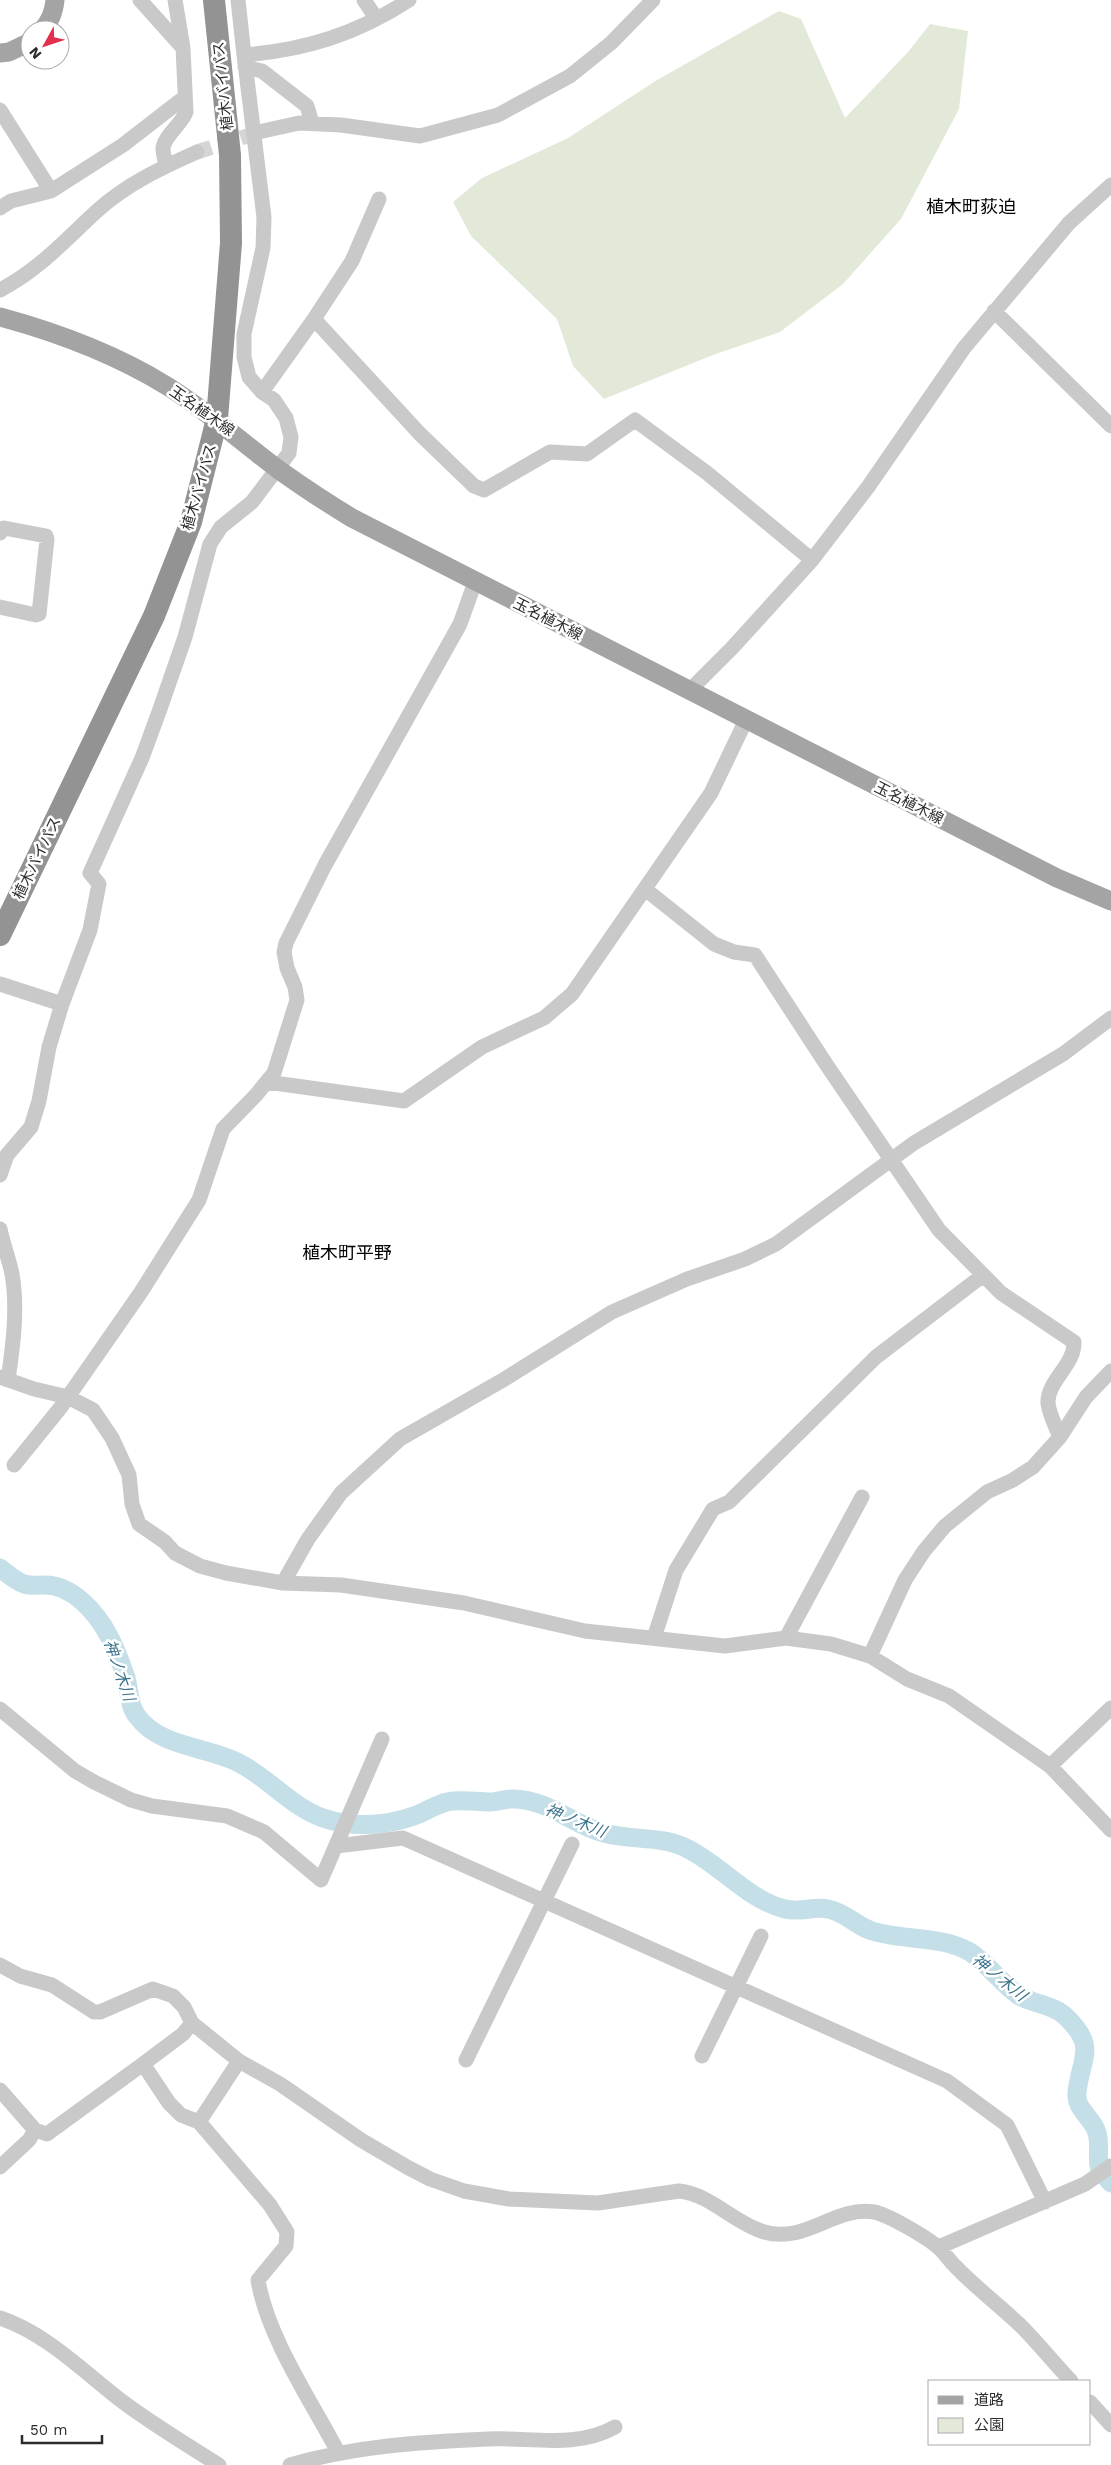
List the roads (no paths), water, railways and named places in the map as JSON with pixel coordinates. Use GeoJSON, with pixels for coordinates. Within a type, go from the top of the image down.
{"type":"FeatureCollection","features":[{"type":"Feature","properties":{"kind":"highway","name":"植木バイパス"},"geometry":{"type":"LineString","coordinates":[[0,936],[154,616],[191,522],[217,419],[230,243],[230,155],[214,0]]}},
{"type":"Feature","properties":{"kind":"main road"},"geometry":{"type":"LineString","coordinates":[[49,20],[55,0]]}},
{"type":"Feature","properties":{"kind":"main road"},"geometry":{"type":"LineString","coordinates":[[0,53],[9,52],[20,47]]}},
{"type":"Feature","properties":{"kind":"main road","name":"玉名植木線"},"geometry":{"type":"LineString","coordinates":[[0,317],[34,326],[122,360],[168,386],[217,419],[278,470],[352,518],[1057,878],[1111,901]]}},
{"type":"Feature","properties":{"kind":"street"},"geometry":{"type":"LineString","coordinates":[[140,0],[183,48]]}},
{"type":"Feature","properties":{"kind":"street"},"geometry":{"type":"LineString","coordinates":[[166,165],[162,148],[167,139],[183,121],[186,112],[183,48],[175,0]]}},
{"type":"Feature","properties":{"kind":"street"},"geometry":{"type":"LineString","coordinates":[[0,1175],[7,1156],[31,1127],[39,1101],[49,1047],[62,1004],[90,930],[99,884],[90,872],[135,773],[160,710],[185,637],[210,544],[221,527],[252,502],[289,453],[291,437],[286,418],[274,400],[262,392],[249,377],[244,357],[244,334],[262,248],[264,217],[238,0]]}},
{"type":"Feature","properties":{"kind":"street"},"geometry":{"type":"LineString","coordinates":[[364,0],[376,18]]}},
{"type":"Feature","properties":{"kind":"street"},"geometry":{"type":"LineString","coordinates":[[244,61],[307,46],[344,33],[409,0]]}},
{"type":"Feature","properties":{"kind":"street"},"geometry":{"type":"LineString","coordinates":[[264,131],[299,123],[312,123],[420,136],[498,115],[570,76],[611,43],[653,0]]}},
{"type":"Feature","properties":{"kind":"street"},"geometry":{"type":"LineString","coordinates":[[244,61],[262,71],[307,106],[312,123]]}},
{"type":"Feature","properties":{"kind":"street"},"geometry":{"type":"LineString","coordinates":[[0,208],[11,201],[51,192],[124,145],[185,97]]}},
{"type":"Feature","properties":{"kind":"street"},"geometry":{"type":"LineString","coordinates":[[0,110],[51,192]]}},
{"type":"Feature","properties":{"kind":"street"},"geometry":{"type":"LineString","coordinates":[[0,290],[18,280],[50,257],[99,209],[150,172],[197,152]]}},
{"type":"Feature","properties":{"kind":"street"},"geometry":{"type":"LineString","coordinates":[[689,691],[732,648],[812,560],[868,487],[964,348],[1069,223],[1111,185]]}},
{"type":"Feature","properties":{"kind":"street"},"geometry":{"type":"LineString","coordinates":[[262,392],[314,319],[352,260],[379,199]]}},
{"type":"Feature","properties":{"kind":"street"},"geometry":{"type":"LineString","coordinates":[[994,311],[1111,426]]}},
{"type":"Feature","properties":{"kind":"street"},"geometry":{"type":"LineString","coordinates":[[314,319],[420,434],[474,486],[484,490],[550,452],[587,454],[636,420],[707,473],[812,560]]}},
{"type":"Feature","properties":{"kind":"street"},"geometry":{"type":"LineString","coordinates":[[0,532],[4,528],[46,536],[47,539],[39,614],[36,615],[0,607]]}},
{"type":"Feature","properties":{"kind":"street"},"geometry":{"type":"LineString","coordinates":[[14,1464],[51,1422],[141,1292],[199,1200],[223,1129],[274,1073],[297,1000],[295,987],[287,968],[284,952],[286,943],[325,865],[460,624],[475,582]]}},
{"type":"Feature","properties":{"kind":"street"},"geometry":{"type":"LineString","coordinates":[[267,1082],[404,1101],[482,1047],[544,1018],[572,994],[711,793],[746,720]]}},
{"type":"Feature","properties":{"kind":"street"},"geometry":{"type":"LineString","coordinates":[[645,889],[714,944],[734,952],[755,955],[826,1064],[892,1158],[939,1230],[982,1276],[1020,1307],[1074,1342],[1075,1352],[1053,1387],[1048,1402],[1060,1437]]}},
{"type":"Feature","properties":{"kind":"street"},"geometry":{"type":"LineString","coordinates":[[0,984],[62,1004]]}},
{"type":"Feature","properties":{"kind":"street"},"geometry":{"type":"LineString","coordinates":[[284,1583],[308,1539],[341,1493],[400,1439],[503,1380],[612,1312],[687,1279],[745,1258],[776,1244],[892,1158],[1062,1054],[1111,1018]]}},
{"type":"Feature","properties":{"kind":"street"},"geometry":{"type":"LineString","coordinates":[[0,1229],[3,1248],[12,1274],[14,1302],[13,1351],[4,1378],[34,1389],[68,1397],[93,1410],[112,1438],[129,1475],[132,1504],[139,1524],[165,1542],[175,1553],[200,1566],[226,1573],[284,1583],[341,1585],[445,1600],[585,1632],[725,1646],[786,1638],[831,1644],[870,1656],[907,1679],[949,1696],[1050,1766],[1111,1830]]}},
{"type":"Feature","properties":{"kind":"street"},"geometry":{"type":"LineString","coordinates":[[654,1638],[676,1570],[713,1509],[729,1502],[876,1357],[982,1276]]}},
{"type":"Feature","properties":{"kind":"street"},"geometry":{"type":"LineString","coordinates":[[870,1656],[905,1580],[924,1551],[945,1526],[988,1492],[1013,1480],[1033,1467],[1060,1437],[1086,1397],[1111,1371]]}},
{"type":"Feature","properties":{"kind":"street"},"geometry":{"type":"LineString","coordinates":[[786,1638],[862,1497]]}},
{"type":"Feature","properties":{"kind":"street"},"geometry":{"type":"LineString","coordinates":[[1050,1766],[1111,1708]]}},
{"type":"Feature","properties":{"kind":"street"},"geometry":{"type":"LineString","coordinates":[[0,1709],[75,1771],[94,1782],[131,1800],[152,1806],[227,1816],[264,1832],[321,1880],[382,1739]]}},
{"type":"Feature","properties":{"kind":"street"},"geometry":{"type":"LineString","coordinates":[[336,1846],[403,1838],[947,2081],[1007,2125],[1045,2202]]}},
{"type":"Feature","properties":{"kind":"street"},"geometry":{"type":"LineString","coordinates":[[466,2060],[572,1844]]}},
{"type":"Feature","properties":{"kind":"street"},"geometry":{"type":"LineString","coordinates":[[702,2056],[761,1936]]}},
{"type":"Feature","properties":{"kind":"street"},"geometry":{"type":"LineString","coordinates":[[0,1966],[20,1976],[52,1985],[94,2012],[100,2012],[153,1989],[173,1996],[184,2008],[192,2023],[239,2061],[280,2084],[361,2140],[408,2168],[430,2179],[464,2191],[509,2199],[598,2203],[679,2191],[690,2192],[721,2211],[764,2232],[782,2234],[798,2234],[844,2214],[874,2212],[897,2222],[939,2248],[955,2267],[1022,2327],[1070,2380]]}},
{"type":"Feature","properties":{"kind":"street"},"geometry":{"type":"LineString","coordinates":[[0,2090],[35,2130],[48,2134],[183,2034],[192,2023]]}},
{"type":"Feature","properties":{"kind":"street"},"geometry":{"type":"LineString","coordinates":[[199,2122],[239,2061]]}},
{"type":"Feature","properties":{"kind":"street"},"geometry":{"type":"LineString","coordinates":[[143,2064],[169,2103],[181,2115],[199,2122],[270,2205],[287,2232],[286,2246],[258,2280],[261,2299],[287,2357],[338,2452]]}},
{"type":"Feature","properties":{"kind":"street"},"geometry":{"type":"LineString","coordinates":[[0,2167],[29,2140],[35,2130]]}},
{"type":"Feature","properties":{"kind":"street"},"geometry":{"type":"LineString","coordinates":[[939,2248],[1096,2178],[1111,2166]]}},
{"type":"Feature","properties":{"kind":"street"},"geometry":{"type":"LineString","coordinates":[[0,2318],[19,2324],[161,2429],[219,2465]]}},
{"type":"Feature","properties":{"kind":"street"},"geometry":{"type":"LineString","coordinates":[[1091,2403],[1111,2425]]}},
{"type":"Feature","properties":{"kind":"street"},"geometry":{"type":"LineString","coordinates":[[290,2465],[338,2452],[397,2443],[492,2439],[540,2442],[580,2439],[615,2427]]}},
{"type":"Feature","properties":{"kind":"waterway","name":"神ノ木川"},"geometry":{"type":"LineString","coordinates":[[0,1568],[24,1584],[50,1585],[70,1592],[91,1610],[104,1627],[114,1645],[127,1680],[134,1712],[147,1727],[171,1740],[226,1757],[239,1763],[300,1806],[323,1818],[345,1823],[380,1824],[414,1816],[452,1801],[490,1802],[508,1799],[524,1800],[548,1807],[581,1824],[604,1833],[668,1842],[688,1849],[712,1864],[747,1891],[772,1905],[790,1910],[828,1909],[841,1913],[872,1931],[947,1943],[970,1952],[1018,1995],[1059,2011],[1075,2026],[1081,2036],[1085,2053],[1077,2093],[1078,2103],[1096,2130],[1099,2166],[1102,2173],[1111,2183]]}},
{"type":"Feature","properties":{"kind":"tunnel"},"geometry":{"type":"LineString","coordinates":[[197,152],[263,131]]}},
{"type":"Feature","properties":{"kind":"district","name":"植木町荻迫"},"geometry":{"type":"Point","coordinates":[971,207]}},
{"type":"Feature","properties":{"kind":"district","name":"植木町平野"},"geometry":{"type":"Point","coordinates":[347,1253]}}]}
